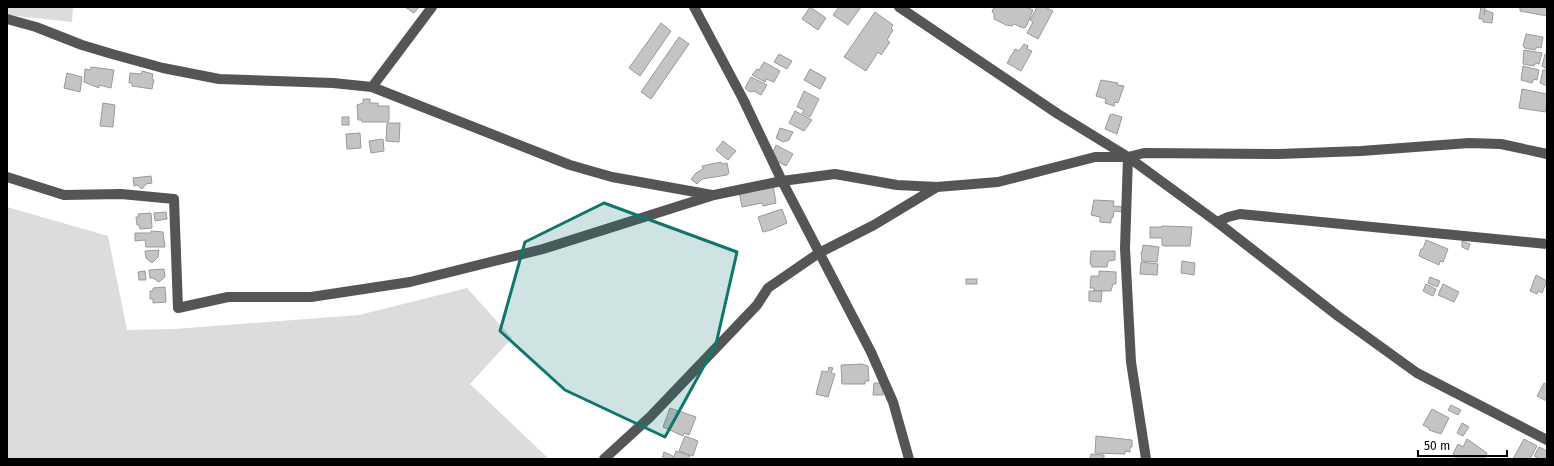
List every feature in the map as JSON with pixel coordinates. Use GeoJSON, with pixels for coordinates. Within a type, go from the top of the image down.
{"type":"FeatureCollection","features":[{"type":"Feature","properties":{"kind":"street"},"geometry":{"type":"LineString","coordinates":[[372,87],[432,7]]}},
{"type":"Feature","properties":{"kind":"street"},"geometry":{"type":"LineString","coordinates":[[694,7],[743,99],[782,181],[871,352],[893,402],[909,459]]}},
{"type":"Feature","properties":{"kind":"street"},"geometry":{"type":"LineString","coordinates":[[900,7],[1058,114],[1128,157],[1217,222],[1338,316],[1417,373],[1547,440]]}},
{"type":"Feature","properties":{"kind":"street"},"geometry":{"type":"LineString","coordinates":[[7,19],[36,27],[82,45],[112,54],[162,68],[219,79],[333,83],[372,87],[570,165],[612,177],[714,196]]}},
{"type":"Feature","properties":{"kind":"street"},"geometry":{"type":"LineString","coordinates":[[7,177],[64,195],[121,194],[174,199],[178,308],[228,296],[311,298],[410,282],[543,249],[714,196],[782,181],[835,174],[897,185],[937,187],[998,182],[1094,157],[1128,157],[1144,153],[1287,154],[1361,151],[1469,143],[1501,144],[1547,154]]}},
{"type":"Feature","properties":{"kind":"street"},"geometry":{"type":"LineString","coordinates":[[1128,157],[1125,248],[1131,354],[1146,459]]}},
{"type":"Feature","properties":{"kind":"street"},"geometry":{"type":"LineString","coordinates":[[604,459],[650,417],[756,305],[768,288],[819,253],[874,225],[937,187]]}},
{"type":"Feature","properties":{"kind":"street"},"geometry":{"type":"LineString","coordinates":[[1217,222],[1240,214],[1547,244]]}},
{"type":"Feature","properties":{"kind":"highlighted area"},"geometry":{"type":"Polygon","coordinates":[[[604,203],[737,252],[716,344],[665,437],[565,390],[500,331],[525,242],[604,203]]]}},
{"type":"Feature","properties":{"kind":"shaded area"},"geometry":{"type":"Polygon","coordinates":[[[7,7],[73,7],[72,22],[7,15],[7,7]]]}},
{"type":"Feature","properties":{"kind":"shaded area"},"geometry":{"type":"Polygon","coordinates":[[[7,207],[108,236],[127,330],[174,329],[359,315],[467,288],[512,338],[470,384],[549,459],[7,459],[7,207]]]}},
{"type":"Feature","properties":{"kind":"building"},"geometry":{"type":"Polygon","coordinates":[[[405,7],[419,7],[414,13],[405,7]]]}},
{"type":"Feature","properties":{"kind":"building"},"geometry":{"type":"Polygon","coordinates":[[[810,7],[826,18],[818,30],[802,19],[810,7]]]}},
{"type":"Feature","properties":{"kind":"building"},"geometry":{"type":"Polygon","coordinates":[[[839,7],[861,7],[848,25],[833,15],[839,7]]]}},
{"type":"Feature","properties":{"kind":"building"},"geometry":{"type":"Polygon","coordinates":[[[994,7],[1026,7],[1033,10],[1026,27],[1023,28],[1014,24],[1012,26],[1006,25],[994,19],[994,13],[992,12],[994,7]]]}},
{"type":"Feature","properties":{"kind":"building"},"geometry":{"type":"Polygon","coordinates":[[[1037,7],[1045,7],[1053,11],[1038,39],[1027,33],[1033,22],[1030,20],[1037,7]]]}},
{"type":"Feature","properties":{"kind":"building"},"geometry":{"type":"Polygon","coordinates":[[[1481,7],[1485,7],[1484,15],[1485,10],[1493,13],[1492,23],[1483,22],[1483,19],[1479,19],[1481,7]]]}},
{"type":"Feature","properties":{"kind":"building"},"geometry":{"type":"Polygon","coordinates":[[[1520,7],[1547,7],[1547,16],[1520,11],[1520,7]]]}},
{"type":"Feature","properties":{"kind":"building"},"geometry":{"type":"Polygon","coordinates":[[[875,12],[893,25],[891,28],[893,30],[887,40],[890,42],[881,55],[878,52],[866,71],[844,57],[875,12]]]}},
{"type":"Feature","properties":{"kind":"building"},"geometry":{"type":"Polygon","coordinates":[[[661,23],[671,31],[640,76],[629,68],[661,23]]]}},
{"type":"Feature","properties":{"kind":"building"},"geometry":{"type":"Polygon","coordinates":[[[1526,34],[1543,37],[1541,48],[1537,47],[1535,50],[1525,48],[1523,46],[1526,34]]]}},
{"type":"Feature","properties":{"kind":"building"},"geometry":{"type":"Polygon","coordinates":[[[679,37],[689,44],[651,99],[641,92],[679,37]]]}},
{"type":"Feature","properties":{"kind":"building"},"geometry":{"type":"Polygon","coordinates":[[[1024,44],[1028,46],[1027,49],[1032,51],[1021,71],[1007,63],[1015,49],[1019,51],[1024,44]]]}},
{"type":"Feature","properties":{"kind":"building"},"geometry":{"type":"Polygon","coordinates":[[[1524,50],[1542,53],[1539,64],[1536,63],[1534,66],[1523,64],[1524,50]]]}},
{"type":"Feature","properties":{"kind":"building"},"geometry":{"type":"Polygon","coordinates":[[[779,54],[792,61],[787,69],[774,62],[779,54]]]}},
{"type":"Feature","properties":{"kind":"building"},"geometry":{"type":"Polygon","coordinates":[[[1545,54],[1547,54],[1547,69],[1542,66],[1545,54]]]}},
{"type":"Feature","properties":{"kind":"building"},"geometry":{"type":"Polygon","coordinates":[[[764,62],[780,71],[774,82],[766,79],[765,82],[752,75],[757,69],[759,70],[764,62]]]}},
{"type":"Feature","properties":{"kind":"building"},"geometry":{"type":"Polygon","coordinates":[[[1523,66],[1539,70],[1537,80],[1534,79],[1532,83],[1521,80],[1523,66]]]}},
{"type":"Feature","properties":{"kind":"building"},"geometry":{"type":"Polygon","coordinates":[[[91,67],[114,70],[111,88],[99,85],[99,88],[84,82],[85,69],[90,70],[91,67]]]}},
{"type":"Feature","properties":{"kind":"building"},"geometry":{"type":"Polygon","coordinates":[[[810,69],[826,78],[820,89],[804,80],[810,69]]]}},
{"type":"Feature","properties":{"kind":"building"},"geometry":{"type":"Polygon","coordinates":[[[1543,70],[1547,70],[1547,86],[1540,83],[1543,70]]]}},
{"type":"Feature","properties":{"kind":"building"},"geometry":{"type":"Polygon","coordinates":[[[142,71],[153,74],[152,79],[154,80],[152,89],[132,86],[132,83],[129,83],[130,73],[141,74],[142,71]]]}},
{"type":"Feature","properties":{"kind":"building"},"geometry":{"type":"Polygon","coordinates":[[[67,73],[82,77],[80,92],[64,88],[67,73]]]}},
{"type":"Feature","properties":{"kind":"building"},"geometry":{"type":"Polygon","coordinates":[[[751,77],[767,85],[761,95],[754,91],[750,92],[745,88],[751,77]]]}},
{"type":"Feature","properties":{"kind":"building"},"geometry":{"type":"Polygon","coordinates":[[[1101,80],[1118,83],[1117,85],[1124,86],[1118,103],[1115,102],[1114,106],[1105,103],[1106,99],[1096,96],[1101,80]]]}},
{"type":"Feature","properties":{"kind":"building"},"geometry":{"type":"Polygon","coordinates":[[[1522,89],[1547,94],[1546,112],[1519,108],[1522,89]]]}},
{"type":"Feature","properties":{"kind":"building"},"geometry":{"type":"Polygon","coordinates":[[[804,91],[819,99],[810,117],[802,113],[804,110],[797,107],[804,91]]]}},
{"type":"Feature","properties":{"kind":"building"},"geometry":{"type":"Polygon","coordinates":[[[363,99],[370,99],[370,103],[378,103],[378,106],[389,106],[388,122],[362,122],[362,120],[358,120],[357,105],[363,103],[363,99]]]}},
{"type":"Feature","properties":{"kind":"building"},"geometry":{"type":"Polygon","coordinates":[[[103,103],[115,105],[113,127],[100,126],[103,103]]]}},
{"type":"Feature","properties":{"kind":"building"},"geometry":{"type":"Polygon","coordinates":[[[795,111],[812,120],[804,131],[789,123],[795,111]]]}},
{"type":"Feature","properties":{"kind":"building"},"geometry":{"type":"Polygon","coordinates":[[[1112,114],[1122,117],[1117,134],[1105,129],[1110,115],[1112,114]]]}},
{"type":"Feature","properties":{"kind":"building"},"geometry":{"type":"Polygon","coordinates":[[[342,117],[349,117],[349,125],[342,125],[342,117]]]}},
{"type":"Feature","properties":{"kind":"building"},"geometry":{"type":"Polygon","coordinates":[[[387,123],[400,123],[399,142],[386,141],[387,123]]]}},
{"type":"Feature","properties":{"kind":"building"},"geometry":{"type":"Polygon","coordinates":[[[780,128],[793,132],[789,140],[783,142],[776,138],[780,128]]]}},
{"type":"Feature","properties":{"kind":"building"},"geometry":{"type":"Polygon","coordinates":[[[360,133],[361,148],[347,149],[346,134],[360,133]]]}},
{"type":"Feature","properties":{"kind":"building"},"geometry":{"type":"Polygon","coordinates":[[[383,139],[384,151],[371,153],[369,141],[383,139]]]}},
{"type":"Feature","properties":{"kind":"building"},"geometry":{"type":"Polygon","coordinates":[[[723,141],[736,151],[728,160],[716,150],[723,141]]]}},
{"type":"Feature","properties":{"kind":"building"},"geometry":{"type":"Polygon","coordinates":[[[776,145],[793,154],[786,166],[777,161],[776,156],[772,154],[776,145]]]}},
{"type":"Feature","properties":{"kind":"building"},"geometry":{"type":"Polygon","coordinates":[[[721,162],[722,164],[727,163],[729,173],[727,175],[702,179],[697,184],[691,179],[696,173],[703,169],[702,166],[721,162]]]}},
{"type":"Feature","properties":{"kind":"building"},"geometry":{"type":"Polygon","coordinates":[[[151,176],[152,183],[146,184],[142,189],[137,185],[134,186],[133,178],[151,176]]]}},
{"type":"Feature","properties":{"kind":"building"},"geometry":{"type":"Polygon","coordinates":[[[773,185],[776,203],[763,206],[762,203],[742,207],[739,191],[773,185]]]}},
{"type":"Feature","properties":{"kind":"building"},"geometry":{"type":"Polygon","coordinates":[[[1094,200],[1114,201],[1113,206],[1123,207],[1122,212],[1114,211],[1113,218],[1111,218],[1111,223],[1100,222],[1100,217],[1091,215],[1094,200]]]}},
{"type":"Feature","properties":{"kind":"building"},"geometry":{"type":"Polygon","coordinates":[[[782,209],[787,223],[763,232],[758,217],[782,209]]]}},
{"type":"Feature","properties":{"kind":"building"},"geometry":{"type":"Polygon","coordinates":[[[166,212],[167,219],[155,221],[154,213],[166,212]]]}},
{"type":"Feature","properties":{"kind":"building"},"geometry":{"type":"Polygon","coordinates":[[[151,213],[152,228],[140,229],[139,225],[137,225],[136,217],[139,217],[138,214],[151,213]]]}},
{"type":"Feature","properties":{"kind":"building"},"geometry":{"type":"Polygon","coordinates":[[[1150,227],[1192,227],[1190,246],[1164,246],[1162,245],[1162,238],[1150,238],[1150,227]]]}},
{"type":"Feature","properties":{"kind":"building"},"geometry":{"type":"Polygon","coordinates":[[[151,231],[163,232],[165,247],[146,247],[145,240],[135,241],[135,233],[151,233],[151,231]]]}},
{"type":"Feature","properties":{"kind":"building"},"geometry":{"type":"Polygon","coordinates":[[[1426,240],[1448,249],[1443,262],[1440,261],[1439,265],[1419,256],[1426,240]]]}},
{"type":"Feature","properties":{"kind":"building"},"geometry":{"type":"Polygon","coordinates":[[[1462,241],[1470,244],[1468,250],[1462,247],[1462,241]]]}},
{"type":"Feature","properties":{"kind":"building"},"geometry":{"type":"Polygon","coordinates":[[[1143,245],[1159,247],[1157,262],[1142,261],[1141,252],[1143,245]]]}},
{"type":"Feature","properties":{"kind":"building"},"geometry":{"type":"Polygon","coordinates":[[[159,250],[158,257],[152,263],[146,258],[145,251],[159,250]]]}},
{"type":"Feature","properties":{"kind":"building"},"geometry":{"type":"Polygon","coordinates":[[[1091,251],[1115,251],[1115,260],[1108,261],[1107,267],[1092,267],[1090,264],[1091,251]]]}},
{"type":"Feature","properties":{"kind":"building"},"geometry":{"type":"Polygon","coordinates":[[[1182,261],[1195,263],[1194,275],[1181,273],[1182,261]]]}},
{"type":"Feature","properties":{"kind":"building"},"geometry":{"type":"Polygon","coordinates":[[[1141,262],[1158,264],[1157,275],[1140,274],[1141,262]]]}},
{"type":"Feature","properties":{"kind":"building"},"geometry":{"type":"Polygon","coordinates":[[[164,269],[165,277],[159,282],[153,278],[150,278],[149,270],[164,269]]]}},
{"type":"Feature","properties":{"kind":"building"},"geometry":{"type":"Polygon","coordinates":[[[145,271],[146,280],[139,280],[138,272],[145,271]]]}},
{"type":"Feature","properties":{"kind":"building"},"geometry":{"type":"Polygon","coordinates":[[[1099,271],[1116,272],[1116,284],[1113,284],[1111,291],[1094,291],[1094,288],[1090,288],[1091,276],[1099,276],[1099,271]]]}},
{"type":"Feature","properties":{"kind":"building"},"geometry":{"type":"Polygon","coordinates":[[[1536,275],[1547,281],[1542,293],[1538,291],[1537,294],[1530,291],[1536,275]]]}},
{"type":"Feature","properties":{"kind":"building"},"geometry":{"type":"Polygon","coordinates":[[[1430,277],[1440,281],[1437,287],[1428,283],[1430,277]]]}},
{"type":"Feature","properties":{"kind":"building"},"geometry":{"type":"Polygon","coordinates":[[[966,279],[977,279],[977,284],[966,284],[966,279]]]}},
{"type":"Feature","properties":{"kind":"building"},"geometry":{"type":"Polygon","coordinates":[[[1426,284],[1436,289],[1433,296],[1423,291],[1426,284]]]}},
{"type":"Feature","properties":{"kind":"building"},"geometry":{"type":"Polygon","coordinates":[[[1443,284],[1459,292],[1454,302],[1438,295],[1443,284]]]}},
{"type":"Feature","properties":{"kind":"building"},"geometry":{"type":"Polygon","coordinates":[[[165,287],[166,302],[153,303],[153,299],[150,299],[150,291],[153,291],[153,288],[165,287]]]}},
{"type":"Feature","properties":{"kind":"building"},"geometry":{"type":"Polygon","coordinates":[[[1089,291],[1102,291],[1101,302],[1089,301],[1089,291]]]}},
{"type":"Feature","properties":{"kind":"building"},"geometry":{"type":"Polygon","coordinates":[[[862,364],[868,366],[869,381],[865,381],[865,384],[842,384],[841,365],[862,364]]]}},
{"type":"Feature","properties":{"kind":"building"},"geometry":{"type":"Polygon","coordinates":[[[829,367],[833,368],[831,373],[835,374],[828,397],[816,394],[822,371],[828,372],[829,367]]]}},
{"type":"Feature","properties":{"kind":"building"},"geometry":{"type":"Polygon","coordinates":[[[874,383],[883,383],[883,395],[873,395],[874,383]]]}},
{"type":"Feature","properties":{"kind":"building"},"geometry":{"type":"Polygon","coordinates":[[[1544,383],[1547,385],[1547,401],[1537,396],[1544,383]]]}},
{"type":"Feature","properties":{"kind":"building"},"geometry":{"type":"Polygon","coordinates":[[[1451,405],[1461,410],[1458,415],[1448,410],[1451,405]]]}},
{"type":"Feature","properties":{"kind":"building"},"geometry":{"type":"Polygon","coordinates":[[[670,408],[696,417],[689,435],[684,433],[683,436],[663,427],[670,408]]]}},
{"type":"Feature","properties":{"kind":"building"},"geometry":{"type":"Polygon","coordinates":[[[1432,409],[1449,418],[1441,434],[1429,430],[1430,429],[1423,425],[1432,409]]]}},
{"type":"Feature","properties":{"kind":"building"},"geometry":{"type":"Polygon","coordinates":[[[1462,423],[1469,427],[1463,436],[1457,433],[1462,423]]]}},
{"type":"Feature","properties":{"kind":"building"},"geometry":{"type":"Polygon","coordinates":[[[685,436],[698,441],[693,456],[679,451],[685,436]]]}},
{"type":"Feature","properties":{"kind":"building"},"geometry":{"type":"Polygon","coordinates":[[[1096,436],[1132,440],[1132,447],[1130,447],[1130,452],[1125,451],[1125,454],[1095,453],[1096,436]]]}},
{"type":"Feature","properties":{"kind":"building"},"geometry":{"type":"Polygon","coordinates":[[[1467,439],[1487,453],[1484,459],[1454,459],[1456,456],[1453,454],[1458,444],[1463,447],[1467,439]]]}},
{"type":"Feature","properties":{"kind":"building"},"geometry":{"type":"Polygon","coordinates":[[[1524,439],[1537,446],[1530,459],[1513,459],[1524,439]]]}},
{"type":"Feature","properties":{"kind":"building"},"geometry":{"type":"Polygon","coordinates":[[[1539,447],[1547,451],[1547,459],[1540,459],[1534,456],[1539,447]]]}},
{"type":"Feature","properties":{"kind":"building"},"geometry":{"type":"Polygon","coordinates":[[[676,451],[690,456],[689,459],[673,459],[676,451]]]}},
{"type":"Feature","properties":{"kind":"building"},"geometry":{"type":"Polygon","coordinates":[[[664,452],[673,456],[671,459],[662,459],[664,452]]]}},
{"type":"Feature","properties":{"kind":"building"},"geometry":{"type":"Polygon","coordinates":[[[1091,454],[1104,455],[1104,459],[1090,459],[1091,454]]]}}]}
